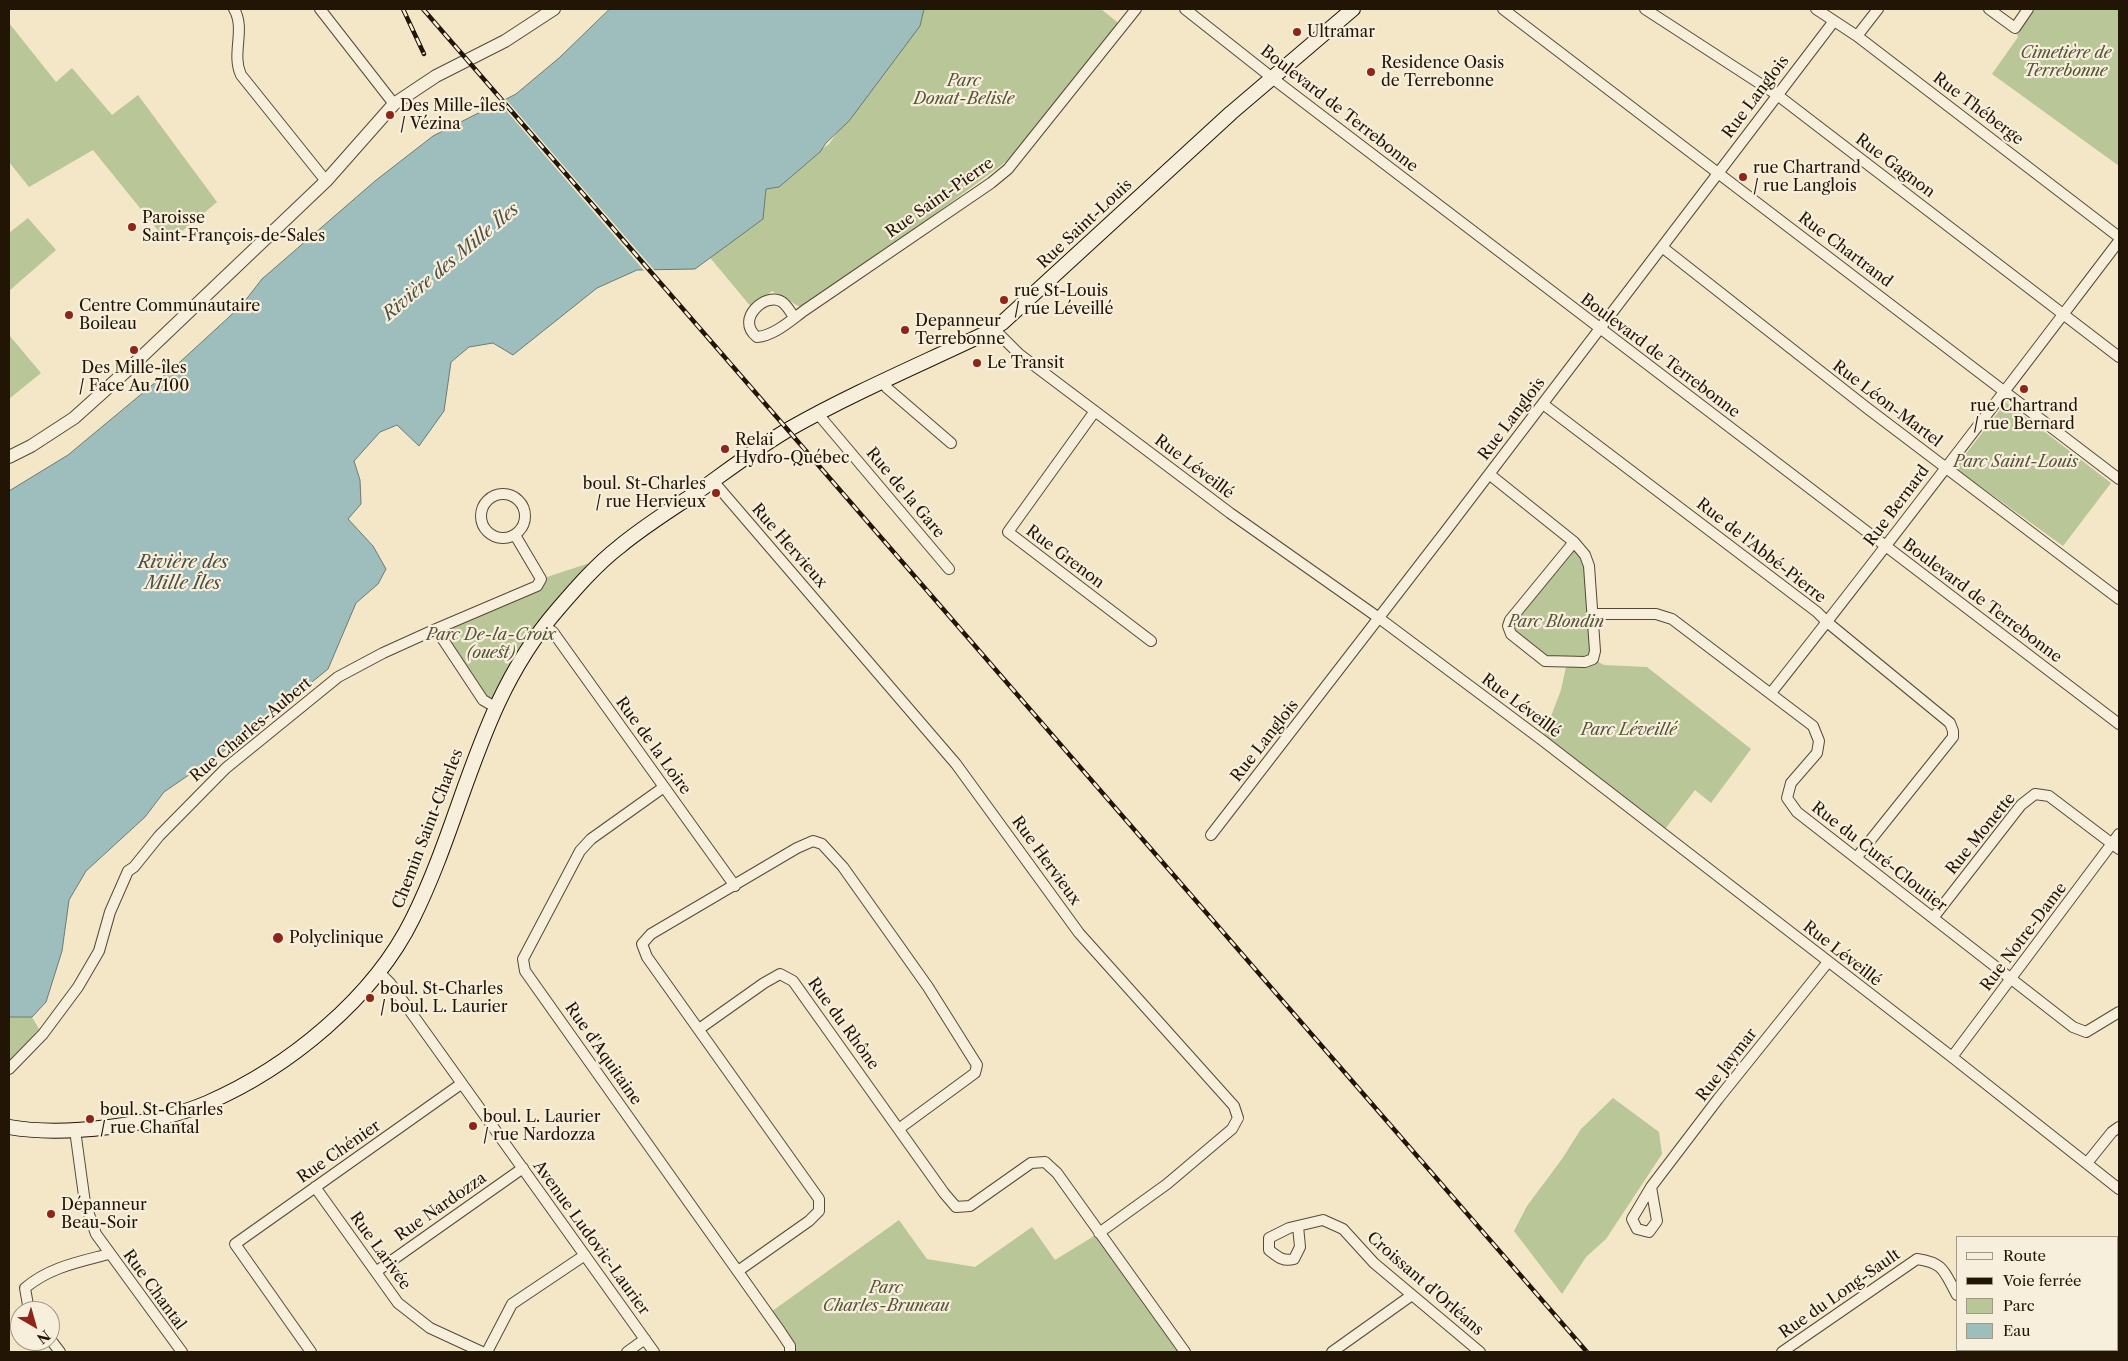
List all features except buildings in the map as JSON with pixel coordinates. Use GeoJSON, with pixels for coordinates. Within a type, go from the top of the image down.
{"type":"FeatureCollection","features":[{"type":"Feature","properties":{"kind":"main road","name":"Rue Saint-Louis"},"geometry":{"type":"LineString","coordinates":[[813,416],[994,328],[1010,316],[1272,77],[1349,10]]}},
{"type":"Feature","properties":{"kind":"main road","name":"Chemin Saint-Charles"},"geometry":{"type":"LineString","coordinates":[[9,1127],[46,1131],[81,1131],[184,1111],[215,1099],[267,1070],[299,1048],[339,1014],[379,972],[404,936],[425,892],[495,707],[519,661],[544,626],[579,585],[616,549],[778,436],[813,416]]}},
{"type":"Feature","properties":{"kind":"street"},"geometry":{"type":"LineString","coordinates":[[234,9],[240,26],[237,66],[241,75],[326,181]]}},
{"type":"Feature","properties":{"kind":"street"},"geometry":{"type":"LineString","coordinates":[[320,9],[394,104]]}},
{"type":"Feature","properties":{"kind":"street"},"geometry":{"type":"LineString","coordinates":[[9,457],[31,446],[74,418],[133,365],[326,181],[394,104],[436,76],[505,41],[554,9]]}},
{"type":"Feature","properties":{"kind":"street","name":"Rue Saint-Pierre"},"geometry":{"type":"LineString","coordinates":[[794,317],[783,302],[775,299],[765,302],[754,310],[749,317],[748,325],[751,332],[757,337],[766,336],[794,317],[991,183],[1008,169],[1136,9]]}},
{"type":"Feature","properties":{"kind":"street","name":"Boulevard de Terrebonne"},"geometry":{"type":"LineString","coordinates":[[1185,9],[2119,724]]}},
{"type":"Feature","properties":{"kind":"street","name":"Rue Chartrand"},"geometry":{"type":"LineString","coordinates":[[1503,9],[2119,479]]}},
{"type":"Feature","properties":{"kind":"street","name":"Rue Gagnon"},"geometry":{"type":"LineString","coordinates":[[1645,9],[1776,94],[2119,356]]}},
{"type":"Feature","properties":{"kind":"street","name":"Rue Théberge"},"geometry":{"type":"LineString","coordinates":[[1816,9],[1857,36],[2119,237]]}},
{"type":"Feature","properties":{"kind":"street"},"geometry":{"type":"LineString","coordinates":[[1857,36],[1878,9]]}},
{"type":"Feature","properties":{"kind":"street"},"geometry":{"type":"LineString","coordinates":[[1989,9],[2015,28],[2028,9]]}},
{"type":"Feature","properties":{"kind":"street","name":"Rue Langlois"},"geometry":{"type":"LineString","coordinates":[[1211,835],[1543,404],[1776,94],[1834,20]]}},
{"type":"Feature","properties":{"kind":"street","name":"Rue Bernard"},"geometry":{"type":"LineString","coordinates":[[1771,693],[1886,547],[1945,467],[2119,242]]}},
{"type":"Feature","properties":{"kind":"street","name":"Rue Léon-Martel"},"geometry":{"type":"LineString","coordinates":[[1662,248],[1859,402],[2119,599]]}},
{"type":"Feature","properties":{"kind":"street","name":"Rue Léveillé"},"geometry":{"type":"LineString","coordinates":[[994,328],[1019,354],[1230,513],[1379,618],[1542,740],[1952,1057],[2119,1189]]}},
{"type":"Feature","properties":{"kind":"street"},"geometry":{"type":"LineString","coordinates":[[883,381],[887,388],[950,443]]}},
{"type":"Feature","properties":{"kind":"street","name":"Rue de l'Abbé-Pierre"},"geometry":{"type":"LineString","coordinates":[[1543,404],[1817,612],[1945,717],[1954,731],[1953,737],[1857,857]]}},
{"type":"Feature","properties":{"kind":"street","name":"Rue Grenon"},"geometry":{"type":"LineString","coordinates":[[1095,411],[1008,532],[1151,641]]}},
{"type":"Feature","properties":{"kind":"street","name":"Rue de la Gare"},"geometry":{"type":"LineString","coordinates":[[813,416],[949,569]]}},
{"type":"Feature","properties":{"kind":"street"},"geometry":{"type":"LineString","coordinates":[[1489,474],[1574,542],[1585,555],[1589,566],[1595,651],[1593,659],[1586,662],[1545,661],[1511,634],[1508,626],[1510,620],[1574,542]]}},
{"type":"Feature","properties":{"kind":"street","name":"Rue Hervieux"},"geometry":{"type":"LineString","coordinates":[[713,481],[956,764],[1079,933],[1234,1106],[1238,1118],[1232,1130],[1167,1184],[1099,1233]]}},
{"type":"Feature","properties":{"kind":"street"},"geometry":{"type":"LineString","coordinates":[[499,495],[514,497],[523,508],[524,523],[515,535],[509,538],[495,537],[484,528],[481,515],[486,502],[499,495]]}},
{"type":"Feature","properties":{"kind":"street","name":"Rue Charles-Aubert"},"geometry":{"type":"LineString","coordinates":[[9,1069],[43,1034],[78,987],[99,951],[110,912],[128,871],[134,867],[194,798],[234,760],[338,677],[383,653],[537,586],[541,579],[515,535]]}},
{"type":"Feature","properties":{"kind":"street","name":"Rue du Curé-Cloutier"},"geometry":{"type":"LineString","coordinates":[[1593,614],[1656,614],[1672,619],[1771,693],[1813,726],[1819,741],[1817,753],[1791,783],[1787,798],[1797,812],[2073,1027],[2086,1032],[2119,1012]]}},
{"type":"Feature","properties":{"kind":"street","name":"Rue de la Loire"},"geometry":{"type":"LineString","coordinates":[[544,626],[553,632],[735,886]]}},
{"type":"Feature","properties":{"kind":"street"},"geometry":{"type":"LineString","coordinates":[[436,629],[483,700],[495,707]]}},
{"type":"Feature","properties":{"kind":"street","name":"Rue d'Aquitaine"},"geometry":{"type":"LineString","coordinates":[[664,787],[591,839],[580,851],[523,959],[525,971],[738,1271],[790,1346],[790,1352]]}},
{"type":"Feature","properties":{"kind":"street","name":"Rue Monette"},"geometry":{"type":"LineString","coordinates":[[1933,918],[2021,805],[2035,794],[2048,796],[2116,846]]}},
{"type":"Feature","properties":{"kind":"street","name":"Rue Notre-Dame"},"geometry":{"type":"LineString","coordinates":[[1952,1057],[2116,846],[2119,834]]}},
{"type":"Feature","properties":{"kind":"street"},"geometry":{"type":"LineString","coordinates":[[738,1271],[809,1221],[819,1211],[819,1199],[647,957],[642,944],[650,934],[797,848],[813,841],[822,844],[843,866],[928,987],[977,1065],[975,1073],[900,1128],[944,1193],[956,1207],[970,1206],[1031,1163],[1045,1162],[1057,1173],[1185,1352]]}},
{"type":"Feature","properties":{"kind":"street","name":"Rue Jaymar"},"geometry":{"type":"LineString","coordinates":[[1651,1187],[1718,1099],[1828,962]]}},
{"type":"Feature","properties":{"kind":"street","name":"Avenue Ludovic-Laurier"},"geometry":{"type":"LineString","coordinates":[[379,972],[390,983],[654,1352]]}},
{"type":"Feature","properties":{"kind":"street","name":"Rue du Rhône"},"geometry":{"type":"LineString","coordinates":[[699,1029],[764,983],[780,974],[793,981],[900,1128]]}},
{"type":"Feature","properties":{"kind":"street","name":"Rue Chénier"},"geometry":{"type":"LineString","coordinates":[[311,1352],[235,1244],[461,1084]]}},
{"type":"Feature","properties":{"kind":"street"},"geometry":{"type":"LineString","coordinates":[[2087,1163],[2112,1132],[2119,1127]]}},
{"type":"Feature","properties":{"kind":"street","name":"Rue Chantal"},"geometry":{"type":"LineString","coordinates":[[76,1130],[85,1203],[96,1234],[182,1352]]}},
{"type":"Feature","properties":{"kind":"street","name":"Rue Nardozza"},"geometry":{"type":"LineString","coordinates":[[377,1271],[523,1168]]}},
{"type":"Feature","properties":{"kind":"street","name":"Rue Larivée"},"geometry":{"type":"LineString","coordinates":[[315,1187],[377,1271],[398,1303],[430,1328],[482,1352]]}},
{"type":"Feature","properties":{"kind":"street","name":"Croissant d'Orléans"},"geometry":{"type":"LineString","coordinates":[[1298,1226],[1322,1220],[1342,1229],[1374,1263],[1480,1352]]}},
{"type":"Feature","properties":{"kind":"street"},"geometry":{"type":"LineString","coordinates":[[27,1301],[25,1288],[34,1280],[53,1269],[109,1254]]}},
{"type":"Feature","properties":{"kind":"street"},"geometry":{"type":"LineString","coordinates":[[487,1352],[512,1304],[585,1255]]}},
{"type":"Feature","properties":{"kind":"street","name":"Rue du Long-Sault"},"geometry":{"type":"LineString","coordinates":[[1782,1352],[1917,1259],[1933,1261],[1940,1266],[1956,1292]]}},
{"type":"Feature","properties":{"kind":"street"},"geometry":{"type":"LineString","coordinates":[[1339,1350],[1412,1295]]}},
{"type":"Feature","properties":{"kind":"street"},"geometry":{"type":"LineString","coordinates":[[627,1352],[645,1339]]}},
{"type":"Feature","properties":{"kind":"green space","name":"Parc Donat-Belisle"},"geometry":{"type":"Polygon","coordinates":[[[923,9],[1101,9],[1122,26],[1007,161],[805,310],[772,291],[752,308],[707,254],[765,199],[766,189],[829,144],[923,9]]]}},
{"type":"Feature","properties":{"kind":"green space","name":"Cimetière de Terrebonne"},"geometry":{"type":"Polygon","coordinates":[[[2028,9],[2119,9],[2119,166],[1992,74],[2018,37],[2015,28],[2028,9]]]}},
{"type":"Feature","properties":{"kind":"green space"},"geometry":{"type":"Polygon","coordinates":[[[9,23],[56,82],[72,68],[112,115],[138,95],[217,202],[173,239],[165,239],[93,150],[29,187],[9,162],[9,23]]]}},
{"type":"Feature","properties":{"kind":"green space"},"geometry":{"type":"Polygon","coordinates":[[[28,218],[56,250],[9,291],[9,233],[28,218]]]}},
{"type":"Feature","properties":{"kind":"green space"},"geometry":{"type":"Polygon","coordinates":[[[9,335],[41,373],[9,399],[9,335]]]}},
{"type":"Feature","properties":{"kind":"green space","name":"Parc Saint-Louis"},"geometry":{"type":"Polygon","coordinates":[[[2006,402],[2111,483],[2063,546],[1955,468],[2006,402]]]}},
{"type":"Feature","properties":{"kind":"green space","name":"Parc Léveillé"},"geometry":{"type":"Polygon","coordinates":[[[1574,542],[1585,555],[1593,659],[1604,665],[1647,667],[1751,749],[1711,803],[1695,790],[1662,833],[1542,740],[1561,690],[1567,662],[1545,661],[1511,634],[1510,620],[1574,542]]]}},
{"type":"Feature","properties":{"kind":"green space","name":"Parc De-la-Croix (ouest)"},"geometry":{"type":"Polygon","coordinates":[[[611,556],[567,598],[495,707],[436,629],[541,579],[611,556]]]}},
{"type":"Feature","properties":{"kind":"green space"},"geometry":{"type":"Polygon","coordinates":[[[9,1017],[32,1017],[39,1029],[9,1061],[9,1017]]]}},
{"type":"Feature","properties":{"kind":"green space"},"geometry":{"type":"Polygon","coordinates":[[[1613,1098],[1659,1132],[1662,1154],[1606,1239],[1586,1257],[1562,1294],[1514,1231],[1527,1206],[1562,1159],[1581,1129],[1613,1098]]]}},
{"type":"Feature","properties":{"kind":"green space","name":"Parc Charles-Bruneau"},"geometry":{"type":"Polygon","coordinates":[[[899,1220],[927,1259],[975,1267],[1032,1227],[1055,1260],[1099,1233],[1185,1352],[790,1352],[768,1314],[899,1220]]]}},
{"type":"Feature","properties":{"kind":"water","name":"Rivière des Mille Îles"},"geometry":{"type":"Polygon","coordinates":[[[610,9],[924,9],[920,26],[849,121],[826,143],[820,152],[779,187],[766,189],[763,219],[695,269],[637,270],[597,288],[513,355],[493,343],[469,347],[451,362],[444,411],[419,446],[397,425],[380,432],[354,461],[360,480],[361,504],[348,519],[373,546],[386,569],[378,584],[356,603],[328,669],[244,737],[164,792],[145,817],[86,871],[69,900],[62,951],[46,1002],[32,1017],[9,1017],[9,491],[68,455],[180,362],[241,306],[262,279],[375,181],[433,136],[516,94],[559,58],[610,9]]]}},
{"type":"Feature","properties":{"kind":"pier"},"geometry":{"type":"Polygon","coordinates":[[[504,97],[656,272],[646,273],[497,100],[504,97]]]}},
{"type":"Feature","properties":{"kind":"railway"},"geometry":{"type":"LineString","coordinates":[[403,9],[424,54]]}},
{"type":"Feature","properties":{"kind":"railway"},"geometry":{"type":"LineString","coordinates":[[423,9],[1587,1352]]}},
{"type":"Feature","properties":{"kind":"place","name":"Ultramar"},"geometry":{"type":"Point","coordinates":[1297,32]}},
{"type":"Feature","properties":{"kind":"place","name":"Residence Oasis de Terrebonne"},"geometry":{"type":"Point","coordinates":[1371,72]}},
{"type":"Feature","properties":{"kind":"place","name":"Des Mille-îles / Vézina"},"geometry":{"type":"Point","coordinates":[390,115]}},
{"type":"Feature","properties":{"kind":"place","name":"rue Chartrand / rue Langlois"},"geometry":{"type":"Point","coordinates":[1743,177]}},
{"type":"Feature","properties":{"kind":"place","name":"Paroisse Saint-François-de-Sales"},"geometry":{"type":"Point","coordinates":[132,227]}},
{"type":"Feature","properties":{"kind":"place","name":"rue St-Louis / rue Léveillé"},"geometry":{"type":"Point","coordinates":[1004,300]}},
{"type":"Feature","properties":{"kind":"place","name":"Centre Communautaire Boileau"},"geometry":{"type":"Point","coordinates":[69,315]}},
{"type":"Feature","properties":{"kind":"place","name":"Depanneur Terrebonne"},"geometry":{"type":"Point","coordinates":[905,330]}},
{"type":"Feature","properties":{"kind":"place","name":"Des Mille-îles / Face Au 7100"},"geometry":{"type":"Point","coordinates":[134,350]}},
{"type":"Feature","properties":{"kind":"place","name":"Le Transit"},"geometry":{"type":"Point","coordinates":[977,363]}},
{"type":"Feature","properties":{"kind":"place","name":"rue Chartrand / rue Bernard"},"geometry":{"type":"Point","coordinates":[2024,389]}},
{"type":"Feature","properties":{"kind":"place","name":"Relai Hydro-Québec"},"geometry":{"type":"Point","coordinates":[725,449]}},
{"type":"Feature","properties":{"kind":"place","name":"boul. St-Charles / rue Hervieux"},"geometry":{"type":"Point","coordinates":[716,493]}},
{"type":"Feature","properties":{"kind":"place","name":"Polyclinique"},"geometry":{"type":"Point","coordinates":[278,938]}},
{"type":"Feature","properties":{"kind":"place","name":"boul. St-Charles / boul. L. Laurier"},"geometry":{"type":"Point","coordinates":[370,998]}},
{"type":"Feature","properties":{"kind":"place","name":"boul. St-Charles / rue Chantal"},"geometry":{"type":"Point","coordinates":[90,1119]}},
{"type":"Feature","properties":{"kind":"place","name":"boul. L. Laurier / rue Nardozza"},"geometry":{"type":"Point","coordinates":[473,1126]}},
{"type":"Feature","properties":{"kind":"place","name":"Dépanneur Beau-Soir"},"geometry":{"type":"Point","coordinates":[51,1214]}},
{"type":"Feature","properties":{"kind":"park label","name":"Parc Blondin"},"geometry":{"type":"Point","coordinates":[1556,622]}}]}
